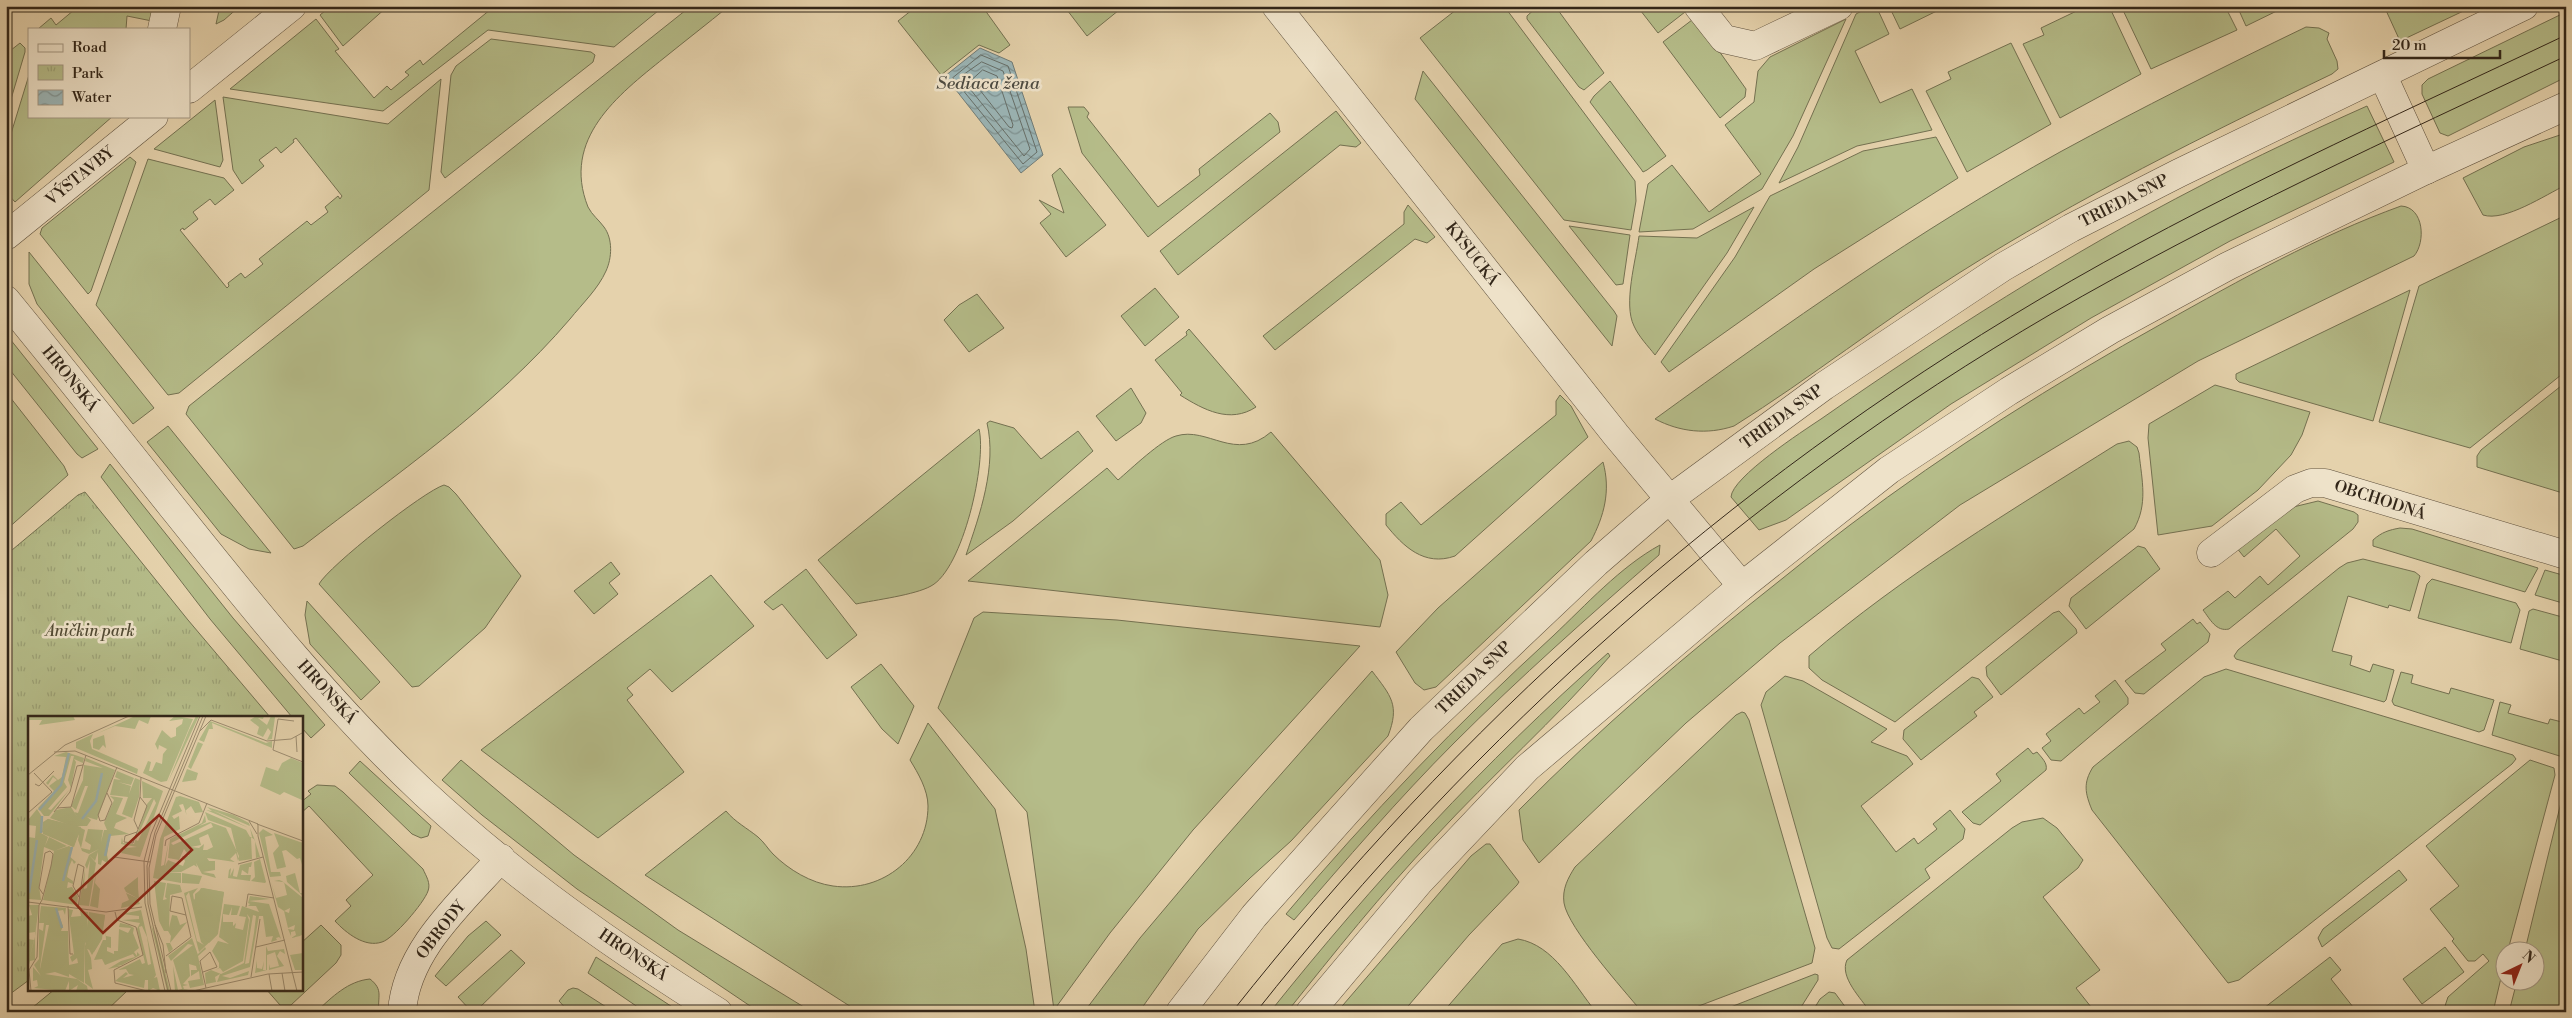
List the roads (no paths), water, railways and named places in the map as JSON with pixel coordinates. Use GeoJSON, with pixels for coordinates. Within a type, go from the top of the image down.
{"type":"FeatureCollection","features":[{"type":"Feature","properties":{"kind":"street"},"geometry":{"type":"LineString","coordinates":[[162,28],[167,6]]}},
{"type":"Feature","properties":{"kind":"street"},"geometry":{"type":"LineString","coordinates":[[190,88],[292,6]]}},
{"type":"Feature","properties":{"kind":"street","name":"KYSUCKÁ"},"geometry":{"type":"LineString","coordinates":[[1276,6],[1610,427],[1742,586]]}},
{"type":"Feature","properties":{"kind":"street"},"geometry":{"type":"LineString","coordinates":[[1698,6],[1724,39],[1755,46],[1839,6]]}},
{"type":"Feature","properties":{"kind":"street","name":"TRIEDA SNP"},"geometry":{"type":"LineString","coordinates":[[1180,1012],[1254,916],[1420,729],[1596,563],[1670,500],[1824,386],[2003,267],[2071,228],[2179,173],[2383,76],[2524,6]]}},
{"type":"Feature","properties":{"kind":"street"},"geometry":{"type":"LineString","coordinates":[[2383,76],[2426,170]]}},
{"type":"Feature","properties":{"kind":"street"},"geometry":{"type":"LineString","coordinates":[[1310,1012],[1420,880],[1527,768],[1742,586],[1888,470],[2018,386],[2110,330],[2228,266],[2426,170],[2566,106]]}},
{"type":"Feature","properties":{"kind":"street","name":"VÝSTAVBY"},"geometry":{"type":"LineString","coordinates":[[6,236],[152,118]]}},
{"type":"Feature","properties":{"kind":"street","name":"HRONSKÁ"},"geometry":{"type":"LineString","coordinates":[[6,300],[261,618],[362,731],[425,794],[501,858],[593,928],[718,1012]]}},
{"type":"Feature","properties":{"kind":"street","name":"OBCHODNÁ"},"geometry":{"type":"LineString","coordinates":[[2211,552],[2295,489],[2311,483],[2325,483],[2566,555]]}},
{"type":"Feature","properties":{"kind":"street","name":"OBRODY"},"geometry":{"type":"LineString","coordinates":[[402,1012],[407,983],[422,952],[501,858]]}},
{"type":"Feature","properties":{"kind":"water","name":"Sediaca žena"},"geometry":{"type":"Polygon","coordinates":[[[980,48],[1012,62],[1043,155],[1021,173],[945,76],[980,48]]]}},
{"type":"Feature","properties":{"kind":"tram line"},"geometry":{"type":"LineString","coordinates":[[1232,1012],[1319,907],[1410,806],[1504,709],[1603,618],[1706,531],[1813,449],[1924,371],[2040,299],[2104,262],[2300,161],[2566,35]]}},
{"type":"Feature","properties":{"kind":"tram line"},"geometry":{"type":"LineString","coordinates":[[1256,1012],[1341,910],[1430,811],[1523,716],[1621,626],[1723,540],[1828,459],[1938,384],[2051,314],[2114,279],[2305,180],[2566,56]]}},
{"type":"Feature","properties":{"kind":"park label","name":"Aničkin park"},"geometry":{"type":"Point","coordinates":[90,631]}}]}
